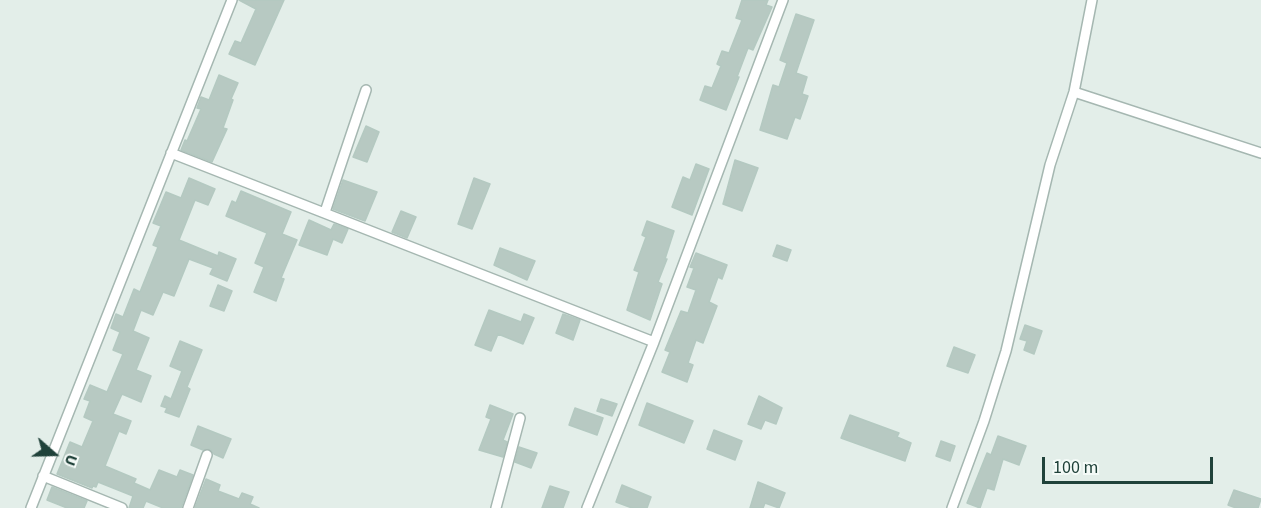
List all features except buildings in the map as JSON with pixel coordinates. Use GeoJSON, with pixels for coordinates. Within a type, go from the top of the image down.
{"type":"FeatureCollection","features":[{"type":"Feature","properties":{"kind":"street"},"geometry":{"type":"LineString","coordinates":[[31,508],[232,0]]}},
{"type":"Feature","properties":{"kind":"street"},"geometry":{"type":"LineString","coordinates":[[587,508],[654,342],[783,0]]}},
{"type":"Feature","properties":{"kind":"street"},"geometry":{"type":"LineString","coordinates":[[952,508],[984,421],[1006,351],[1050,165],[1074,92],[1092,0]]}},
{"type":"Feature","properties":{"kind":"street"},"geometry":{"type":"LineString","coordinates":[[325,213],[366,90]]}},
{"type":"Feature","properties":{"kind":"street"},"geometry":{"type":"LineString","coordinates":[[1074,92],[1261,153]]}},
{"type":"Feature","properties":{"kind":"street"},"geometry":{"type":"LineString","coordinates":[[171,153],[654,342]]}},
{"type":"Feature","properties":{"kind":"street"},"geometry":{"type":"LineString","coordinates":[[496,508],[520,418]]}},
{"type":"Feature","properties":{"kind":"street"},"geometry":{"type":"LineString","coordinates":[[188,508],[207,455]]}},
{"type":"Feature","properties":{"kind":"street"},"geometry":{"type":"LineString","coordinates":[[43,476],[122,508]]}}]}
